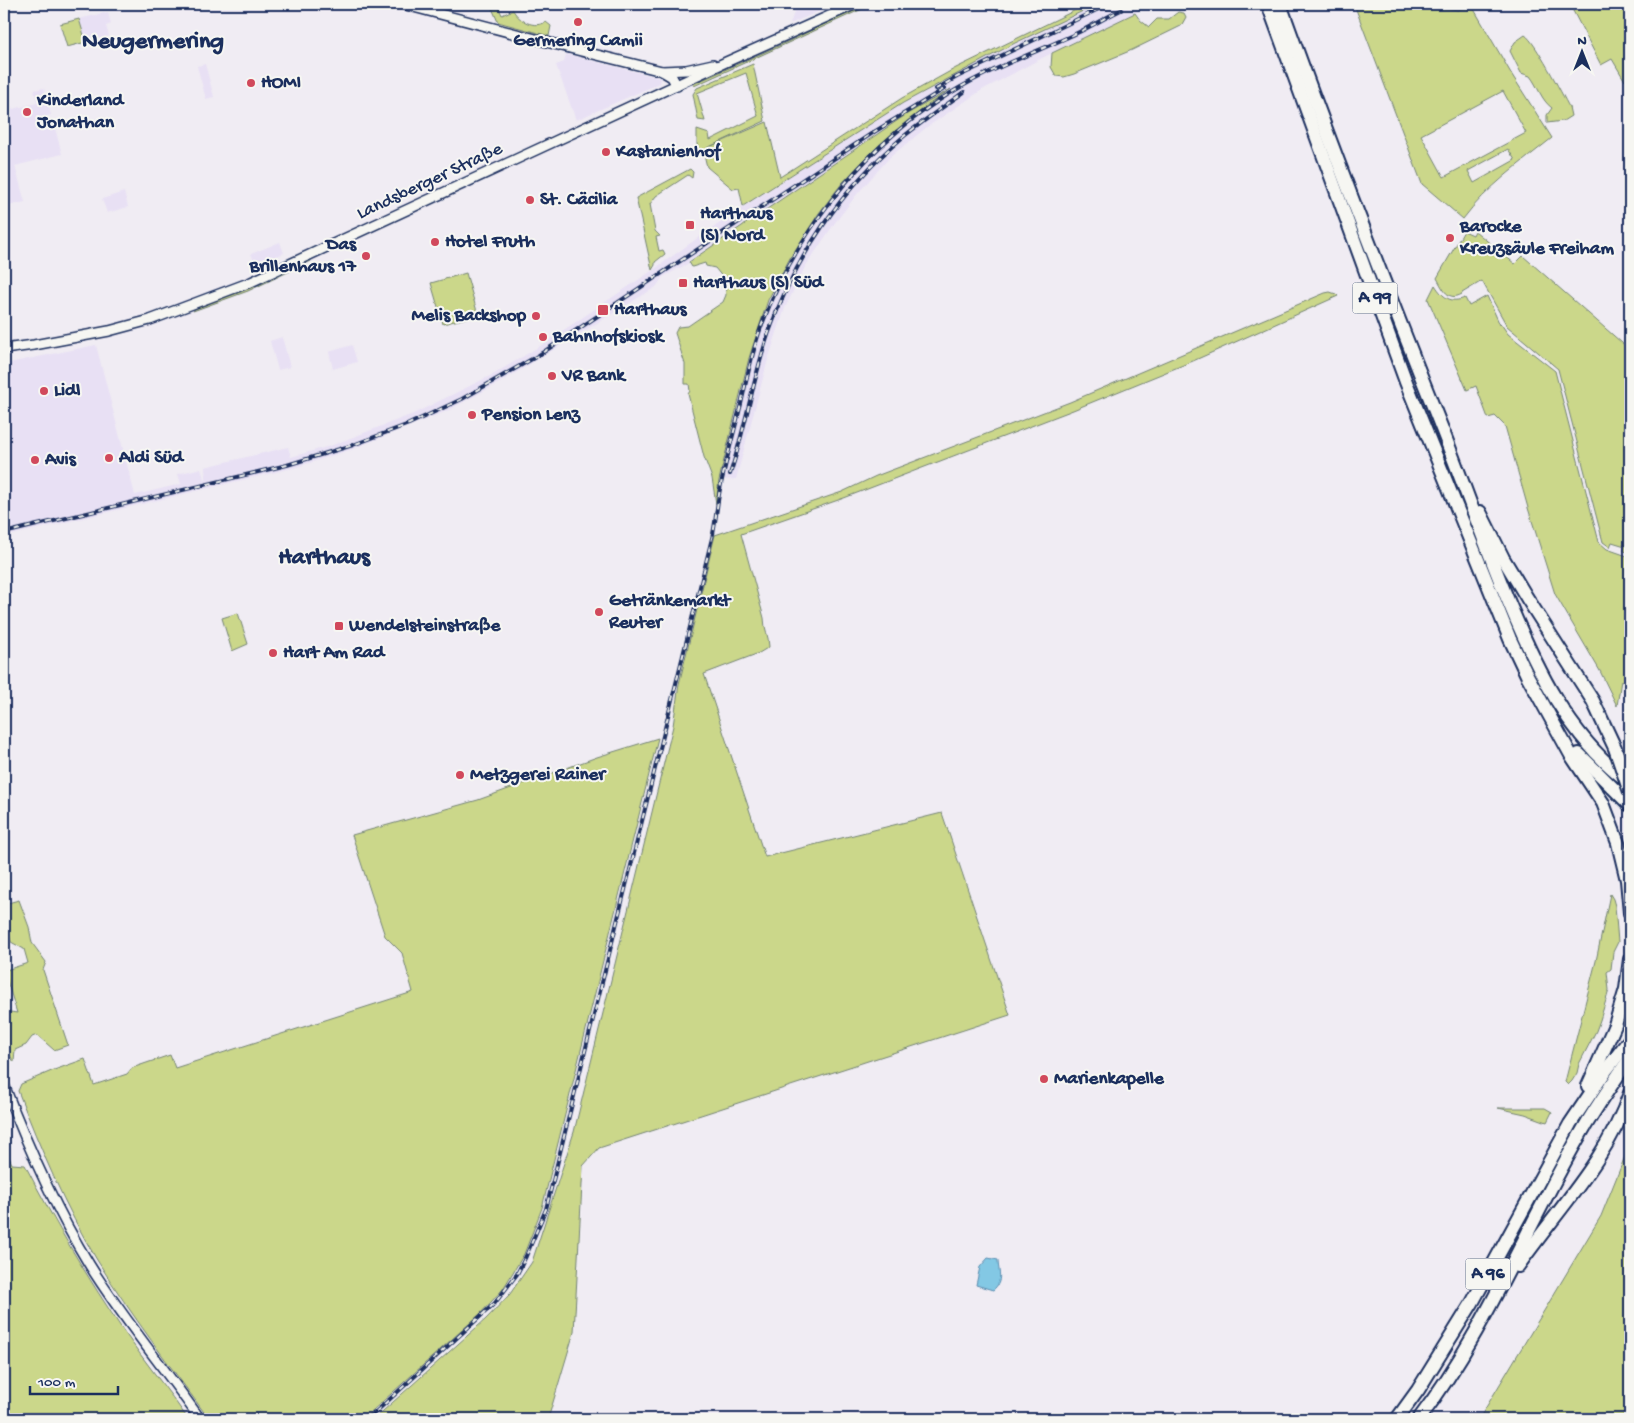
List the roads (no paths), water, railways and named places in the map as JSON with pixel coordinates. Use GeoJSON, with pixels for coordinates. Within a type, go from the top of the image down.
{"type":"FeatureCollection","features":[{"type":"Feature","properties":{"kind":"highway","name":"A 99"},"geometry":{"type":"LineString","coordinates":[[1268,4],[1406,382],[1510,639],[1527,676],[1555,725]]}},
{"type":"Feature","properties":{"kind":"highway","name":"A 99"},"geometry":{"type":"LineString","coordinates":[[1280,4],[1397,316],[1461,477]]}},
{"type":"Feature","properties":{"kind":"highway"},"geometry":{"type":"LineString","coordinates":[[1461,477],[1508,566],[1593,701],[1615,748],[1630,792]]}},
{"type":"Feature","properties":{"kind":"highway"},"geometry":{"type":"LineString","coordinates":[[1461,477],[1480,532],[1506,597],[1549,689],[1572,724],[1592,748],[1606,763],[1630,783]]}},
{"type":"Feature","properties":{"kind":"highway"},"geometry":{"type":"LineString","coordinates":[[1555,725],[1590,767],[1630,805]]}},
{"type":"Feature","properties":{"kind":"highway"},"geometry":{"type":"LineString","coordinates":[[1555,725],[1571,755],[1590,782],[1606,811],[1618,843],[1626,880],[1630,913]]}},
{"type":"Feature","properties":{"kind":"highway"},"geometry":{"type":"LineString","coordinates":[[1570,1124],[1615,1025],[1626,989],[1630,959]]}},
{"type":"Feature","properties":{"kind":"highway","name":"A 96"},"geometry":{"type":"LineString","coordinates":[[1398,1419],[1472,1303],[1570,1124],[1630,1039]]}},
{"type":"Feature","properties":{"kind":"highway","name":"A 96"},"geometry":{"type":"LineString","coordinates":[[1419,1419],[1438,1395],[1494,1301],[1584,1128],[1630,1058]]}},
{"type":"Feature","properties":{"kind":"highway"},"geometry":{"type":"LineString","coordinates":[[1494,1301],[1536,1241],[1593,1167],[1613,1134],[1630,1093]]}},
{"type":"Feature","properties":{"kind":"main road"},"geometry":{"type":"LineString","coordinates":[[402,4],[581,52],[662,71],[686,70],[726,62]]}},
{"type":"Feature","properties":{"kind":"main road","name":"Landsberger Straße"},"geometry":{"type":"LineString","coordinates":[[4,349],[83,336],[150,320],[251,282],[726,62],[856,4]]}},
{"type":"Feature","properties":{"kind":"main road"},"geometry":{"type":"LineString","coordinates":[[662,71],[672,77],[676,86]]}},
{"type":"Feature","properties":{"kind":"main road"},"geometry":{"type":"LineString","coordinates":[[4,343],[22,346]]}},
{"type":"Feature","properties":{"kind":"main road"},"geometry":{"type":"LineString","coordinates":[[4,354],[22,346]]}},
{"type":"Feature","properties":{"kind":"main road"},"geometry":{"type":"LineString","coordinates":[[4,1085],[31,1154],[60,1214],[75,1240],[128,1320],[200,1419]]}},
{"type":"Feature","properties":{"kind":"water"},"geometry":{"type":"Polygon","coordinates":[[[988,1258],[998,1260],[1000,1276],[993,1290],[976,1285],[980,1267],[988,1258]]]}},
{"type":"Feature","properties":{"kind":"railway"},"geometry":{"type":"LineString","coordinates":[[936,89],[957,77],[1109,4]]}},
{"type":"Feature","properties":{"kind":"railway"},"geometry":{"type":"LineString","coordinates":[[368,1419],[495,1303],[517,1274],[546,1209],[713,534],[722,478],[752,355],[761,327],[791,261],[810,230],[855,172],[908,122],[971,81],[1077,33],[1121,10]]}},
{"type":"Feature","properties":{"kind":"railway"},"geometry":{"type":"LineString","coordinates":[[4,533],[287,465],[353,445],[409,424],[462,399],[539,355],[874,132],[944,89]]}},
{"type":"Feature","properties":{"kind":"railway"},"geometry":{"type":"LineString","coordinates":[[730,474],[769,332],[792,277],[807,251],[823,225],[860,178],[903,137],[964,92]]}},
{"type":"Feature","properties":{"kind":"place","name":"Germering Camii"},"geometry":{"type":"Point","coordinates":[578,22]}},
{"type":"Feature","properties":{"kind":"place","name":"HOMI"},"geometry":{"type":"Point","coordinates":[251,83]}},
{"type":"Feature","properties":{"kind":"place","name":"Kinderland Jonathan"},"geometry":{"type":"Point","coordinates":[27,112]}},
{"type":"Feature","properties":{"kind":"place","name":"Kastanienhof"},"geometry":{"type":"Point","coordinates":[606,152]}},
{"type":"Feature","properties":{"kind":"place","name":"St. Cäcilia"},"geometry":{"type":"Point","coordinates":[530,200]}},
{"type":"Feature","properties":{"kind":"place","name":"Harthaus (S) Nord"},"geometry":{"type":"Point","coordinates":[690,225]}},
{"type":"Feature","properties":{"kind":"place","name":"Barocke Kreuzsäule Freiham"},"geometry":{"type":"Point","coordinates":[1450,238]}},
{"type":"Feature","properties":{"kind":"place","name":"Hotel Fruth"},"geometry":{"type":"Point","coordinates":[435,242]}},
{"type":"Feature","properties":{"kind":"place","name":"Das Brillenhaus 17"},"geometry":{"type":"Point","coordinates":[366,256]}},
{"type":"Feature","properties":{"kind":"place","name":"Harthaus (S) Süd"},"geometry":{"type":"Point","coordinates":[683,283]}},
{"type":"Feature","properties":{"kind":"place","name":"Harthaus"},"geometry":{"type":"Point","coordinates":[603,310]}},
{"type":"Feature","properties":{"kind":"place","name":"Melis Backshop"},"geometry":{"type":"Point","coordinates":[536,316]}},
{"type":"Feature","properties":{"kind":"place","name":"Bahnhofskiosk"},"geometry":{"type":"Point","coordinates":[543,337]}},
{"type":"Feature","properties":{"kind":"place","name":"VR Bank"},"geometry":{"type":"Point","coordinates":[552,376]}},
{"type":"Feature","properties":{"kind":"place","name":"Lidl"},"geometry":{"type":"Point","coordinates":[44,391]}},
{"type":"Feature","properties":{"kind":"place","name":"Pension Lenz"},"geometry":{"type":"Point","coordinates":[472,415]}},
{"type":"Feature","properties":{"kind":"place","name":"Aldi Süd"},"geometry":{"type":"Point","coordinates":[109,458]}},
{"type":"Feature","properties":{"kind":"place","name":"Avis"},"geometry":{"type":"Point","coordinates":[35,460]}},
{"type":"Feature","properties":{"kind":"place","name":"Getränkemarkt Reuter"},"geometry":{"type":"Point","coordinates":[599,612]}},
{"type":"Feature","properties":{"kind":"place","name":"Wendelsteinstraße"},"geometry":{"type":"Point","coordinates":[339,626]}},
{"type":"Feature","properties":{"kind":"place","name":"Hart Am Rad"},"geometry":{"type":"Point","coordinates":[273,653]}},
{"type":"Feature","properties":{"kind":"place","name":"Metzgerei Rainer"},"geometry":{"type":"Point","coordinates":[460,775]}},
{"type":"Feature","properties":{"kind":"place","name":"Marienkapelle"},"geometry":{"type":"Point","coordinates":[1044,1079]}},
{"type":"Feature","properties":{"kind":"district","name":"Neugermering"},"geometry":{"type":"Point","coordinates":[153,42]}},
{"type":"Feature","properties":{"kind":"district","name":"Harthaus"},"geometry":{"type":"Point","coordinates":[324,558]}}]}
